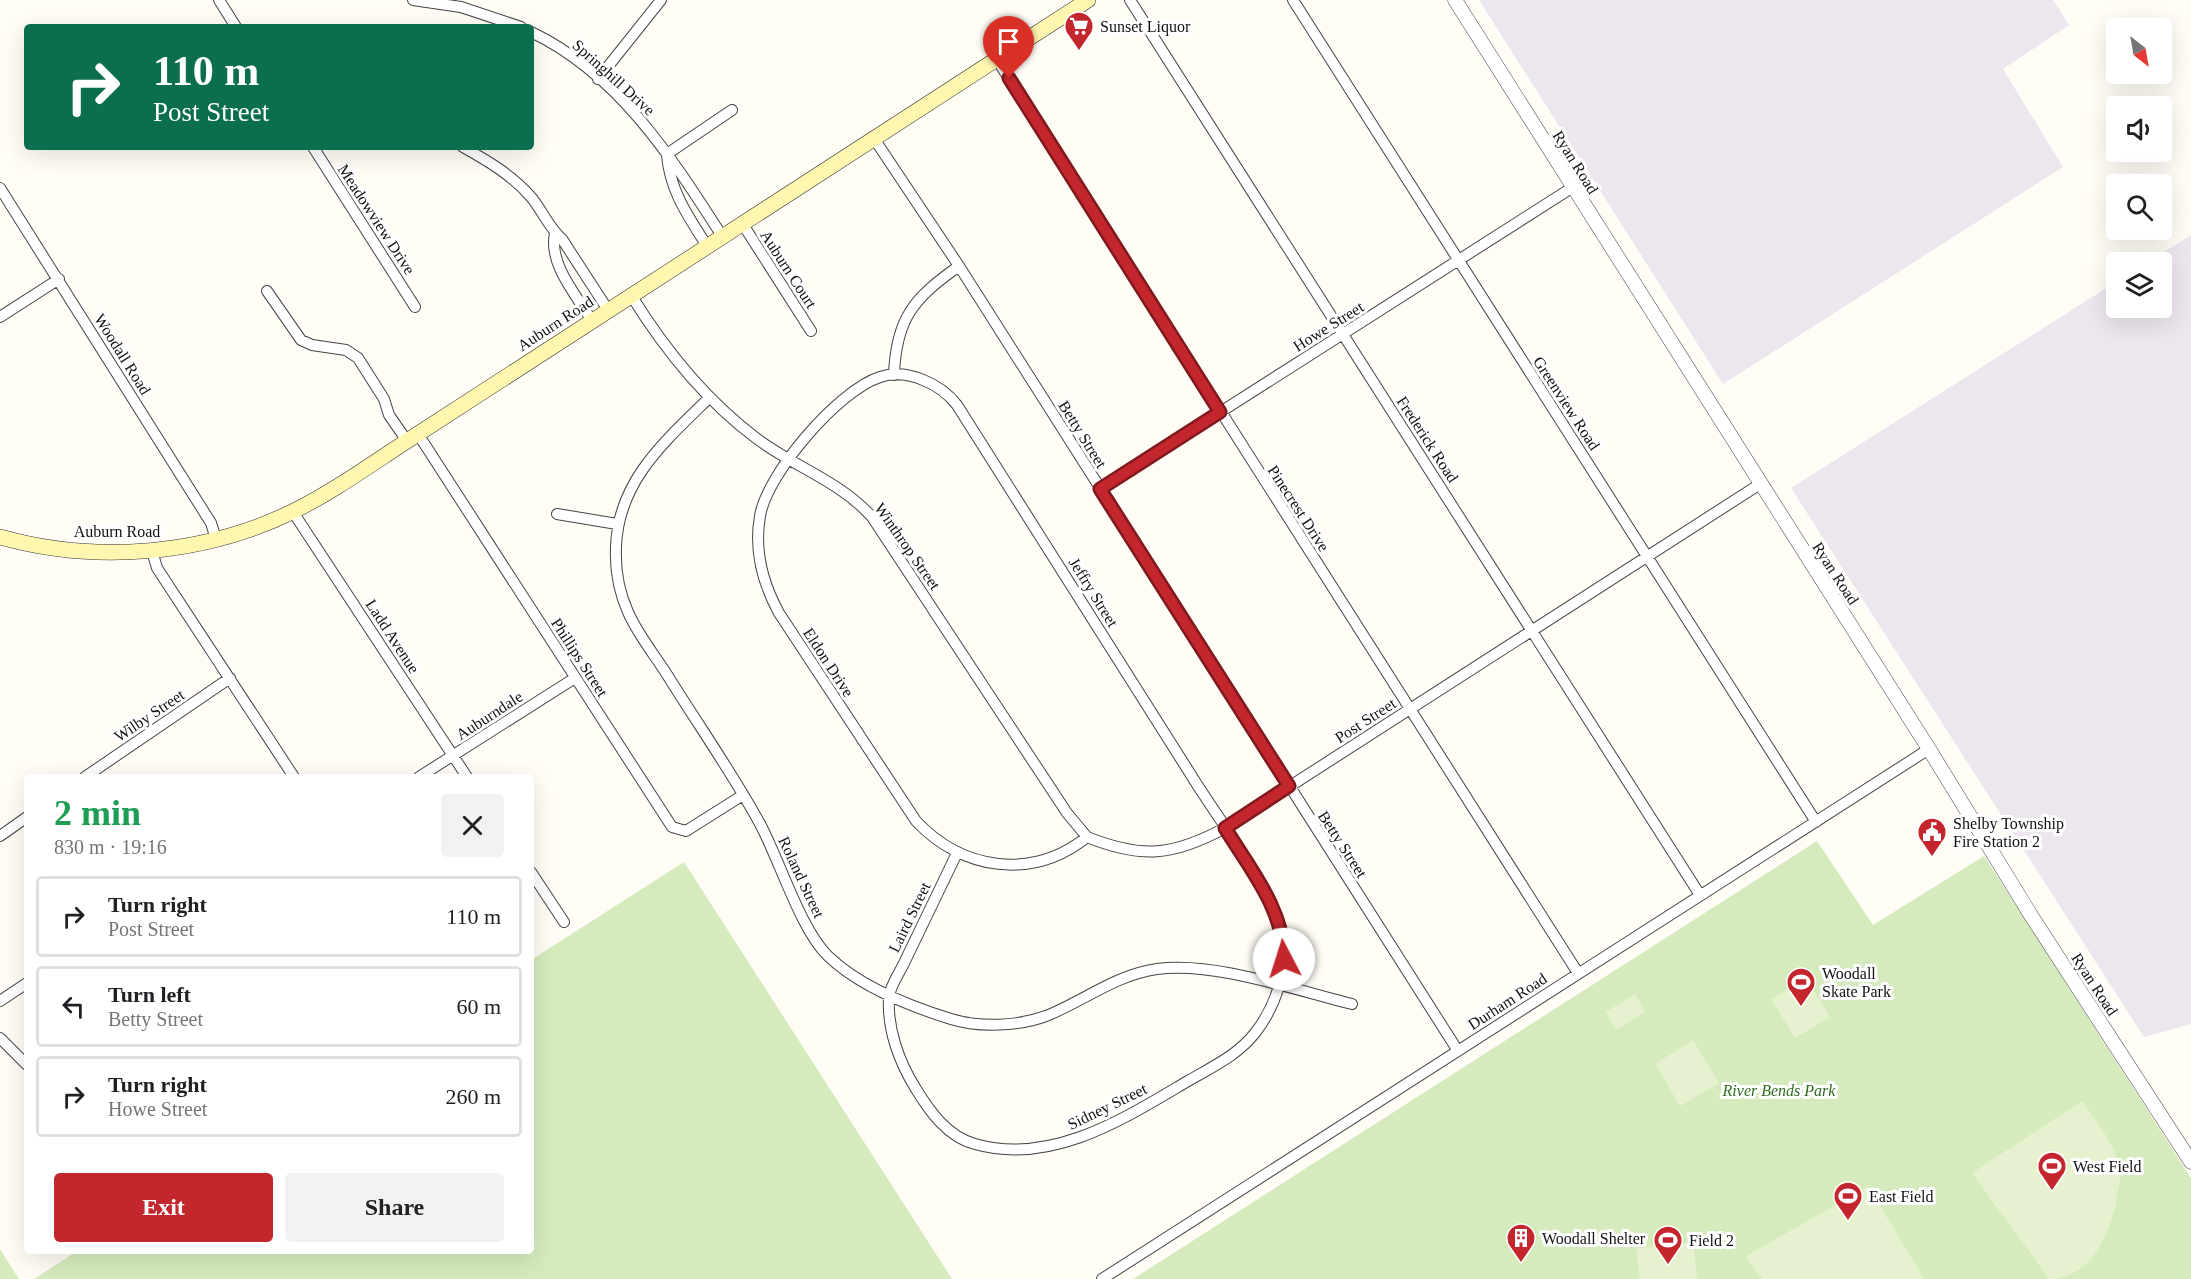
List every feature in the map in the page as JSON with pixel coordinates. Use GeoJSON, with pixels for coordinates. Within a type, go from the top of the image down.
{"type":"FeatureCollection","features":[{"type":"Feature","properties":{"kind":"main road","name":"Auburn Road"},"geometry":{"type":"LineString","coordinates":[[0,537],[54,548],[115,552],[152,551],[216,539],[293,512],[413,437],[873,137],[1088,0]]}},
{"type":"Feature","properties":{"kind":"street"},"geometry":{"type":"LineString","coordinates":[[219,0],[234,24]]}},
{"type":"Feature","properties":{"kind":"street"},"geometry":{"type":"LineString","coordinates":[[413,0],[481,12],[513,24]]}},
{"type":"Feature","properties":{"kind":"street"},"geometry":{"type":"LineString","coordinates":[[598,79],[661,0]]}},
{"type":"Feature","properties":{"kind":"street","name":"Frederick Road"},"geometry":{"type":"LineString","coordinates":[[1130,0],[1700,895]]}},
{"type":"Feature","properties":{"kind":"street","name":"Greenview Road"},"geometry":{"type":"LineString","coordinates":[[1293,0],[1816,822]]}},
{"type":"Feature","properties":{"kind":"street","name":"Ryan Road"},"geometry":{"type":"LineString","coordinates":[[1455,0],[1929,749],[2032,917],[2191,1162]]}},
{"type":"Feature","properties":{"kind":"street","name":"Springhill Drive"},"geometry":{"type":"LineString","coordinates":[[534,34],[574,58],[632,109],[667,154],[722,236]]}},
{"type":"Feature","properties":{"kind":"street","name":"Pinecrest Drive"},"geometry":{"type":"LineString","coordinates":[[996,58],[1578,973]]}},
{"type":"Feature","properties":{"kind":"street"},"geometry":{"type":"LineString","coordinates":[[667,154],[732,110]]}},
{"type":"Feature","properties":{"kind":"street","name":"Betty Street"},"geometry":{"type":"LineString","coordinates":[[873,137],[959,266],[1458,1051]]}},
{"type":"Feature","properties":{"kind":"street","name":"Meadowview Drive"},"geometry":{"type":"LineString","coordinates":[[315,150],[415,307]]}},
{"type":"Feature","properties":{"kind":"street"},"geometry":{"type":"LineString","coordinates":[[468,150],[508,174],[542,212],[608,310]]}},
{"type":"Feature","properties":{"kind":"street","name":"Springhill Drive"},"geometry":{"type":"LineString","coordinates":[[667,154],[669,175],[675,195],[707,246]]}},
{"type":"Feature","properties":{"kind":"street","name":"Woodall Road"},"geometry":{"type":"LineString","coordinates":[[0,188],[211,523],[216,539]]}},
{"type":"Feature","properties":{"kind":"street","name":"Howe Street"},"geometry":{"type":"LineString","coordinates":[[1100,489],[1573,188]]}},
{"type":"Feature","properties":{"kind":"street","name":"Auburn Court"},"geometry":{"type":"LineString","coordinates":[[742,223],[811,331]]}},
{"type":"Feature","properties":{"kind":"street"},"geometry":{"type":"LineString","coordinates":[[555,233],[553,243],[560,267],[592,321]]}},
{"type":"Feature","properties":{"kind":"street"},"geometry":{"type":"LineString","coordinates":[[787,459],[853,391],[879,377],[894,375],[899,339],[915,303],[930,287],[959,266]]}},
{"type":"Feature","properties":{"kind":"street"},"geometry":{"type":"LineString","coordinates":[[0,317],[59,279]]}},
{"type":"Feature","properties":{"kind":"street","name":"Phillips Street"},"geometry":{"type":"LineString","coordinates":[[267,291],[301,340],[312,345],[346,350],[358,358],[384,399],[389,415],[413,437],[672,827],[686,831],[743,795]]}},
{"type":"Feature","properties":{"kind":"street","name":"Winthrop Street"},"geometry":{"type":"LineString","coordinates":[[631,295],[670,354],[709,398],[756,438],[787,459],[838,486],[873,517],[1067,813],[1087,837]]}},
{"type":"Feature","properties":{"kind":"street","name":"Jeffry Street"},"geometry":{"type":"LineString","coordinates":[[894,375],[935,384],[957,405],[1225,828],[1270,900],[1280,922],[1284,942],[1284,959],[1279,987]]}},
{"type":"Feature","properties":{"kind":"street","name":"Roland Street"},"geometry":{"type":"LineString","coordinates":[[709,398],[646,462],[628,493],[617,524],[617,572],[627,610],[760,824],[808,926],[825,954],[846,971],[889,994],[954,1020],[1004,1024],[1047,1016],[1107,983],[1152,969],[1194,967],[1352,1004]]}},
{"type":"Feature","properties":{"kind":"street","name":"Eldon Drive"},"geometry":{"type":"LineString","coordinates":[[787,459],[771,482],[760,515],[758,551],[770,595],[905,807],[925,831],[957,853]]}},
{"type":"Feature","properties":{"kind":"street","name":"Post Street"},"geometry":{"type":"LineString","coordinates":[[1087,837],[1127,849],[1169,851],[1199,842],[1225,828],[1760,484]]}},
{"type":"Feature","properties":{"kind":"street","name":"Ladd Avenue"},"geometry":{"type":"LineString","coordinates":[[293,512],[465,774]]}},
{"type":"Feature","properties":{"kind":"street"},"geometry":{"type":"LineString","coordinates":[[557,514],[617,524]]}},
{"type":"Feature","properties":{"kind":"street"},"geometry":{"type":"LineString","coordinates":[[152,551],[158,568],[292,774]]}},
{"type":"Feature","properties":{"kind":"street","name":"Wilby Street"},"geometry":{"type":"LineString","coordinates":[[89,774],[230,678]]}},
{"type":"Feature","properties":{"kind":"street","name":"Auburndale"},"geometry":{"type":"LineString","coordinates":[[424,774],[575,678]]}},
{"type":"Feature","properties":{"kind":"street","name":"Durham Road"},"geometry":{"type":"LineString","coordinates":[[1102,1279],[1929,749]]}},
{"type":"Feature","properties":{"kind":"street"},"geometry":{"type":"LineString","coordinates":[[0,836],[24,819]]}},
{"type":"Feature","properties":{"kind":"street"},"geometry":{"type":"LineString","coordinates":[[957,853],[996,865],[1029,865],[1074,847],[1087,837]]}},
{"type":"Feature","properties":{"kind":"street","name":"Laird Street"},"geometry":{"type":"LineString","coordinates":[[889,994],[957,853]]}},
{"type":"Feature","properties":{"kind":"street"},"geometry":{"type":"LineString","coordinates":[[534,877],[564,922]]}},
{"type":"Feature","properties":{"kind":"street"},"geometry":{"type":"LineString","coordinates":[[0,1001],[24,984]]}},
{"type":"Feature","properties":{"kind":"street","name":"Sidney Street"},"geometry":{"type":"LineString","coordinates":[[889,994],[892,1030],[899,1056],[913,1085],[935,1116],[952,1132],[973,1144],[1022,1148],[1061,1143],[1094,1132],[1229,1056],[1256,1032],[1279,987]]}},
{"type":"Feature","properties":{"kind":"street"},"geometry":{"type":"LineString","coordinates":[[0,1038],[24,1062]]}},
{"type":"Feature","properties":{"kind":"shaded area"},"geometry":{"type":"Polygon","coordinates":[[[1479,0],[2053,0],[2069,25],[2003,69],[2063,167],[1723,384],[1479,0]]]}},
{"type":"Feature","properties":{"kind":"shaded area"},"geometry":{"type":"Polygon","coordinates":[[[2191,235],[2191,1024],[2144,1037],[1791,488],[2106,288],[2106,318],[2172,318],[2172,252],[2164,252],[2191,235]]]}},
{"type":"Feature","properties":{"kind":"green space","name":"River Bends Park"},"geometry":{"type":"Polygon","coordinates":[[[1817,841],[1873,925],[1984,856],[2191,1178],[2191,1279],[1133,1279],[1817,841]]]}},
{"type":"Feature","properties":{"kind":"green space"},"geometry":{"type":"Polygon","coordinates":[[[684,862],[952,1279],[34,1279],[72,1254],[534,1254],[534,958],[684,862]]]}},
{"type":"Feature","properties":{"kind":"green space","name":"Woodall Skate Park"},"geometry":{"type":"Polygon","coordinates":[[[1806,978],[1830,1017],[1795,1038],[1771,999],[1806,978]]]}},
{"type":"Feature","properties":{"kind":"green space"},"geometry":{"type":"Polygon","coordinates":[[[1635,994],[1645,1012],[1616,1030],[1606,1012],[1635,994]]]}},
{"type":"Feature","properties":{"kind":"green space"},"geometry":{"type":"Polygon","coordinates":[[[1693,1040],[1719,1083],[1680,1106],[1655,1064],[1693,1040]]]}},
{"type":"Feature","properties":{"kind":"green space","name":"West Field"},"geometry":{"type":"Polygon","coordinates":[[[2082,1101],[2114,1151],[2120,1170],[2120,1184],[2110,1225],[2096,1252],[2076,1271],[2064,1277],[2049,1279],[1972,1173],[2082,1101]]]}},
{"type":"Feature","properties":{"kind":"green space","name":"East Field"},"geometry":{"type":"Polygon","coordinates":[[[1868,1186],[1924,1279],[1762,1279],[1745,1257],[1868,1186]]]}},
{"type":"Feature","properties":{"kind":"green space","name":"Field 2"},"geometry":{"type":"Polygon","coordinates":[[[1693,1242],[1697,1279],[1640,1279],[1636,1249],[1693,1242]]]}},
{"type":"Feature","properties":{"kind":"green space"},"geometry":{"type":"Polygon","coordinates":[[[0,1249],[19,1279],[0,1279],[0,1249]]]}},
{"type":"Feature","properties":{"kind":"place","name":"Sunset Liquor"},"geometry":{"type":"Point","coordinates":[1079,52]}},
{"type":"Feature","properties":{"kind":"place","name":"Shelby Township Fire Station 2"},"geometry":{"type":"Point","coordinates":[1932,858]}},
{"type":"Feature","properties":{"kind":"place","name":"Woodall Skate Park"},"geometry":{"type":"Point","coordinates":[1801,1008]}},
{"type":"Feature","properties":{"kind":"place","name":"West Field"},"geometry":{"type":"Point","coordinates":[2052,1192]}},
{"type":"Feature","properties":{"kind":"place","name":"East Field"},"geometry":{"type":"Point","coordinates":[1848,1222]}},
{"type":"Feature","properties":{"kind":"place","name":"Woodall Shelter"},"geometry":{"type":"Point","coordinates":[1521,1264]}},
{"type":"Feature","properties":{"kind":"place","name":"Field 2"},"geometry":{"type":"Point","coordinates":[1668,1266]}},
{"type":"Feature","properties":{"kind":"route"},"geometry":{"type":"LineString","coordinates":[[1009,78],[1220,412],[1100,489],[1289,786],[1225,828],[1270,900],[1280,922],[1284,942],[1284,959]]}}]}
